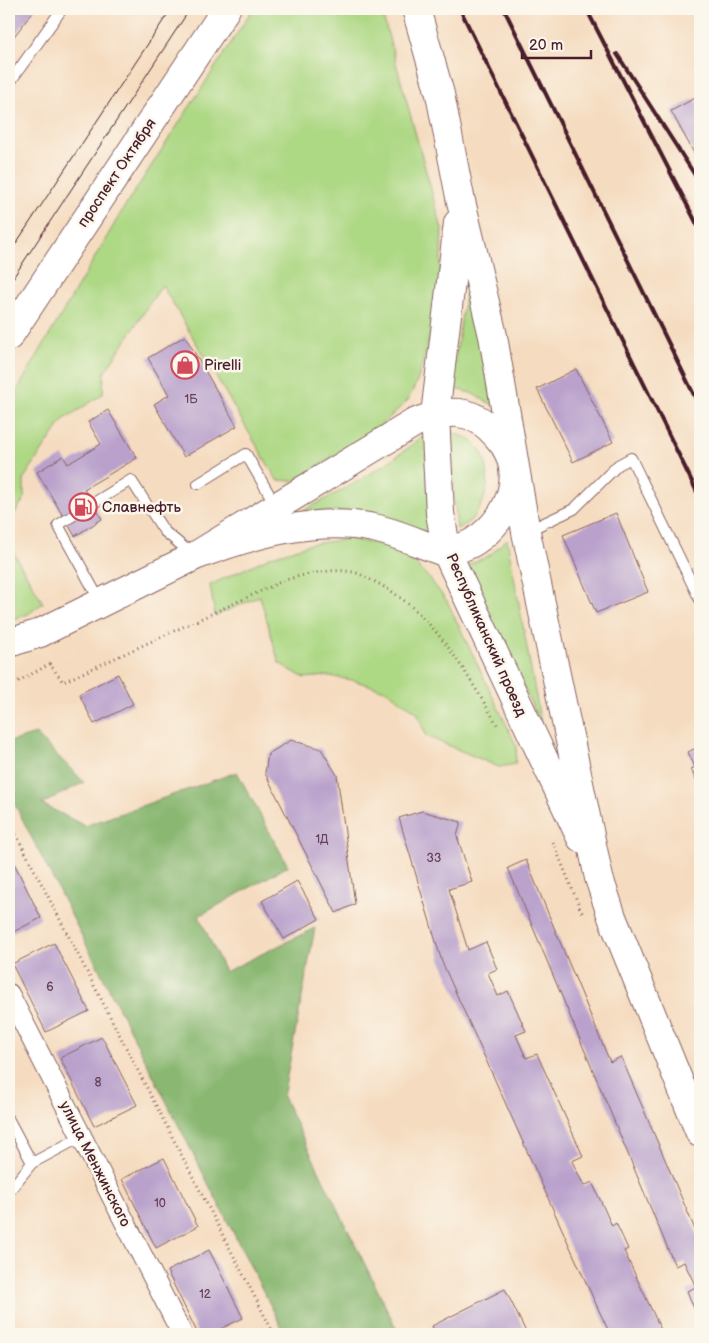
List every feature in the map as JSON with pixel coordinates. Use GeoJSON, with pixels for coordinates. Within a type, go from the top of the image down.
{"type":"FeatureCollection","features":[{"type":"Feature","properties":{"kind":"main road","name":"проспект Октября"},"geometry":{"type":"LineString","coordinates":[[9,336],[226,9]]}},
{"type":"Feature","properties":{"kind":"main road","name":"Республиканский проезд"},"geometry":{"type":"LineString","coordinates":[[407,9],[432,62]]}},
{"type":"Feature","properties":{"kind":"main road","name":"Республиканский проезд"},"geometry":{"type":"LineString","coordinates":[[416,9],[432,62],[460,197],[493,336],[526,532],[600,878],[612,917],[700,1133]]}},
{"type":"Feature","properties":{"kind":"main road","name":"Республиканский проезд"},"geometry":{"type":"LineString","coordinates":[[460,197],[455,260],[435,415],[435,459],[440,513],[447,553],[600,878]]}},
{"type":"Feature","properties":{"kind":"main road"},"geometry":{"type":"LineString","coordinates":[[9,643],[40,633],[195,556],[414,423],[435,415],[458,413],[485,422],[506,445],[515,467],[513,489],[504,508],[490,528],[475,542],[447,553],[403,536],[374,528],[342,524],[303,527],[229,543],[195,556]]}},
{"type":"Feature","properties":{"kind":"street","name":"улица Менжинского"},"geometry":{"type":"LineString","coordinates":[[9,994],[182,1334]]}},
{"type":"Feature","properties":{"kind":"lane"},"geometry":{"type":"LineString","coordinates":[[10,82],[62,9]]}},
{"type":"Feature","properties":{"kind":"lane"},"geometry":{"type":"LineString","coordinates":[[198,484],[246,454],[277,507]]}},
{"type":"Feature","properties":{"kind":"lane"},"geometry":{"type":"LineString","coordinates":[[526,532],[574,508],[618,464],[631,458],[700,600]]}},
{"type":"Feature","properties":{"kind":"lane"},"geometry":{"type":"LineString","coordinates":[[101,604],[58,525],[131,480],[164,531],[195,556]]}},
{"type":"Feature","properties":{"kind":"lane"},"geometry":{"type":"LineString","coordinates":[[9,1120],[32,1163]]}},
{"type":"Feature","properties":{"kind":"lane"},"geometry":{"type":"LineString","coordinates":[[9,1191],[32,1163],[81,1137]]}},
{"type":"Feature","properties":{"kind":"path"},"geometry":{"type":"LineString","coordinates":[[9,682],[15,682],[50,664],[63,682],[285,580],[318,572],[354,572],[382,586],[417,611],[462,665],[502,732]]}},
{"type":"Feature","properties":{"kind":"path"},"geometry":{"type":"LineString","coordinates":[[9,822],[274,1334]]}},
{"type":"Feature","properties":{"kind":"green space"},"geometry":{"type":"Polygon","coordinates":[[[253,9],[381,9],[442,229],[439,305],[418,379],[408,400],[375,431],[293,481],[277,480],[162,285],[104,373],[103,394],[63,420],[24,478],[24,499],[9,523],[9,404],[122,211],[253,9]]]}},
{"type":"Feature","properties":{"kind":"green space"},"geometry":{"type":"Polygon","coordinates":[[[468,274],[493,405],[471,393],[451,388],[468,274]]]}},
{"type":"Feature","properties":{"kind":"green space"},"geometry":{"type":"Polygon","coordinates":[[[451,432],[466,437],[473,442],[481,452],[488,476],[483,502],[476,514],[468,523],[457,529],[452,470],[451,432]]]}},
{"type":"Feature","properties":{"kind":"green space"},"geometry":{"type":"Polygon","coordinates":[[[424,435],[432,535],[398,520],[369,512],[345,511],[297,514],[379,468],[424,435]]]}},
{"type":"Feature","properties":{"kind":"green space"},"geometry":{"type":"Polygon","coordinates":[[[348,539],[383,545],[412,561],[430,579],[447,601],[517,747],[515,764],[499,767],[426,736],[417,712],[385,690],[352,680],[327,676],[304,678],[279,663],[260,596],[215,616],[210,585],[272,556],[311,544],[348,539]]]}},
{"type":"Feature","properties":{"kind":"green space"},"geometry":{"type":"Polygon","coordinates":[[[507,539],[541,724],[466,566],[490,555],[507,539]]]}},
{"type":"Feature","properties":{"kind":"green space"},"geometry":{"type":"Polygon","coordinates":[[[9,545],[43,603],[28,614],[9,621],[9,545]]]}},
{"type":"Feature","properties":{"kind":"green space"},"geometry":{"type":"Polygon","coordinates":[[[36,734],[84,782],[42,804],[85,826],[237,772],[288,866],[199,916],[225,972],[315,928],[283,1097],[399,1334],[285,1334],[9,793],[9,742],[36,734]]]}},
{"type":"Feature","properties":{"kind":"building"},"geometry":{"type":"Polygon","coordinates":[[[9,9],[35,9],[9,43],[9,9]]]}},
{"type":"Feature","properties":{"kind":"building"},"geometry":{"type":"Polygon","coordinates":[[[695,98],[700,107],[700,164],[671,111],[695,98]]]}},
{"type":"Feature","properties":{"kind":"building"},"geometry":{"type":"Polygon","coordinates":[[[185,336],[237,426],[184,457],[154,404],[169,395],[148,358],[185,336]]]}},
{"type":"Feature","properties":{"kind":"building"},"geometry":{"type":"Polygon","coordinates":[[[576,369],[613,442],[573,462],[537,389],[576,369]]]}},
{"type":"Feature","properties":{"kind":"building"},"geometry":{"type":"Polygon","coordinates":[[[108,410],[137,458],[84,489],[102,519],[75,536],[37,472],[63,456],[68,464],[101,444],[88,422],[108,410]]]}},
{"type":"Feature","properties":{"kind":"building"},"geometry":{"type":"Polygon","coordinates":[[[616,513],[648,592],[596,613],[563,535],[616,513]]]}},
{"type":"Feature","properties":{"kind":"building"},"geometry":{"type":"Polygon","coordinates":[[[118,674],[133,704],[94,724],[79,694],[118,674]]]}},
{"type":"Feature","properties":{"kind":"building"},"geometry":{"type":"Polygon","coordinates":[[[291,740],[321,749],[337,775],[355,904],[336,913],[265,773],[268,754],[291,740]]]}},
{"type":"Feature","properties":{"kind":"building"},"geometry":{"type":"Polygon","coordinates":[[[700,746],[700,789],[691,769],[695,767],[688,752],[700,746]]]}},
{"type":"Feature","properties":{"kind":"building"},"geometry":{"type":"Polygon","coordinates":[[[422,811],[461,822],[457,836],[472,882],[449,889],[468,950],[486,942],[497,969],[488,973],[498,996],[508,991],[526,1031],[516,1035],[526,1058],[537,1054],[583,1156],[572,1161],[584,1186],[592,1182],[612,1226],[616,1223],[628,1249],[624,1251],[663,1334],[610,1334],[588,1287],[442,962],[399,818],[422,811]]]}},
{"type":"Feature","properties":{"kind":"building"},"geometry":{"type":"Polygon","coordinates":[[[9,853],[41,918],[9,934],[9,853]]]}},
{"type":"Feature","properties":{"kind":"building"},"geometry":{"type":"Polygon","coordinates":[[[526,860],[610,1062],[621,1057],[700,1241],[700,1323],[687,1291],[696,1287],[684,1262],[675,1266],[508,868],[526,860]]]}},
{"type":"Feature","properties":{"kind":"building"},"geometry":{"type":"Polygon","coordinates":[[[297,881],[319,919],[284,939],[262,901],[297,881]]]}},
{"type":"Feature","properties":{"kind":"building"},"geometry":{"type":"Polygon","coordinates":[[[54,943],[89,1011],[46,1032],[12,964],[54,943]]]}},
{"type":"Feature","properties":{"kind":"building"},"geometry":{"type":"Polygon","coordinates":[[[102,1037],[137,1105],[94,1126],[60,1058],[102,1037]]]}},
{"type":"Feature","properties":{"kind":"building"},"geometry":{"type":"Polygon","coordinates":[[[164,1158],[198,1226],[156,1248],[122,1179],[164,1158]]]}},
{"type":"Feature","properties":{"kind":"building"},"geometry":{"type":"Polygon","coordinates":[[[209,1250],[243,1318],[210,1334],[198,1334],[167,1271],[209,1250]]]}},
{"type":"Feature","properties":{"kind":"building"},"geometry":{"type":"Polygon","coordinates":[[[505,1289],[527,1334],[436,1334],[432,1326],[505,1289]]]}},
{"type":"Feature","properties":{"kind":"tram line"},"geometry":{"type":"LineString","coordinates":[[9,254],[171,9]]}},
{"type":"Feature","properties":{"kind":"tram line"},"geometry":{"type":"LineString","coordinates":[[9,284],[190,9]]}},
{"type":"Feature","properties":{"kind":"railway"},"geometry":{"type":"LineString","coordinates":[[460,9],[700,498]]}},
{"type":"Feature","properties":{"kind":"railway"},"geometry":{"type":"LineString","coordinates":[[504,9],[700,407]]}},
{"type":"Feature","properties":{"kind":"railway"},"geometry":{"type":"LineString","coordinates":[[590,16],[700,230]]}},
{"type":"Feature","properties":{"kind":"railway"},"geometry":{"type":"LineString","coordinates":[[617,54],[700,183]]}},
{"type":"Feature","properties":{"kind":"place","name":"Pirelli"},"geometry":{"type":"Point","coordinates":[185,365]}},
{"type":"Feature","properties":{"kind":"place","name":"Славнефть"},"geometry":{"type":"Point","coordinates":[83,507]}}]}
